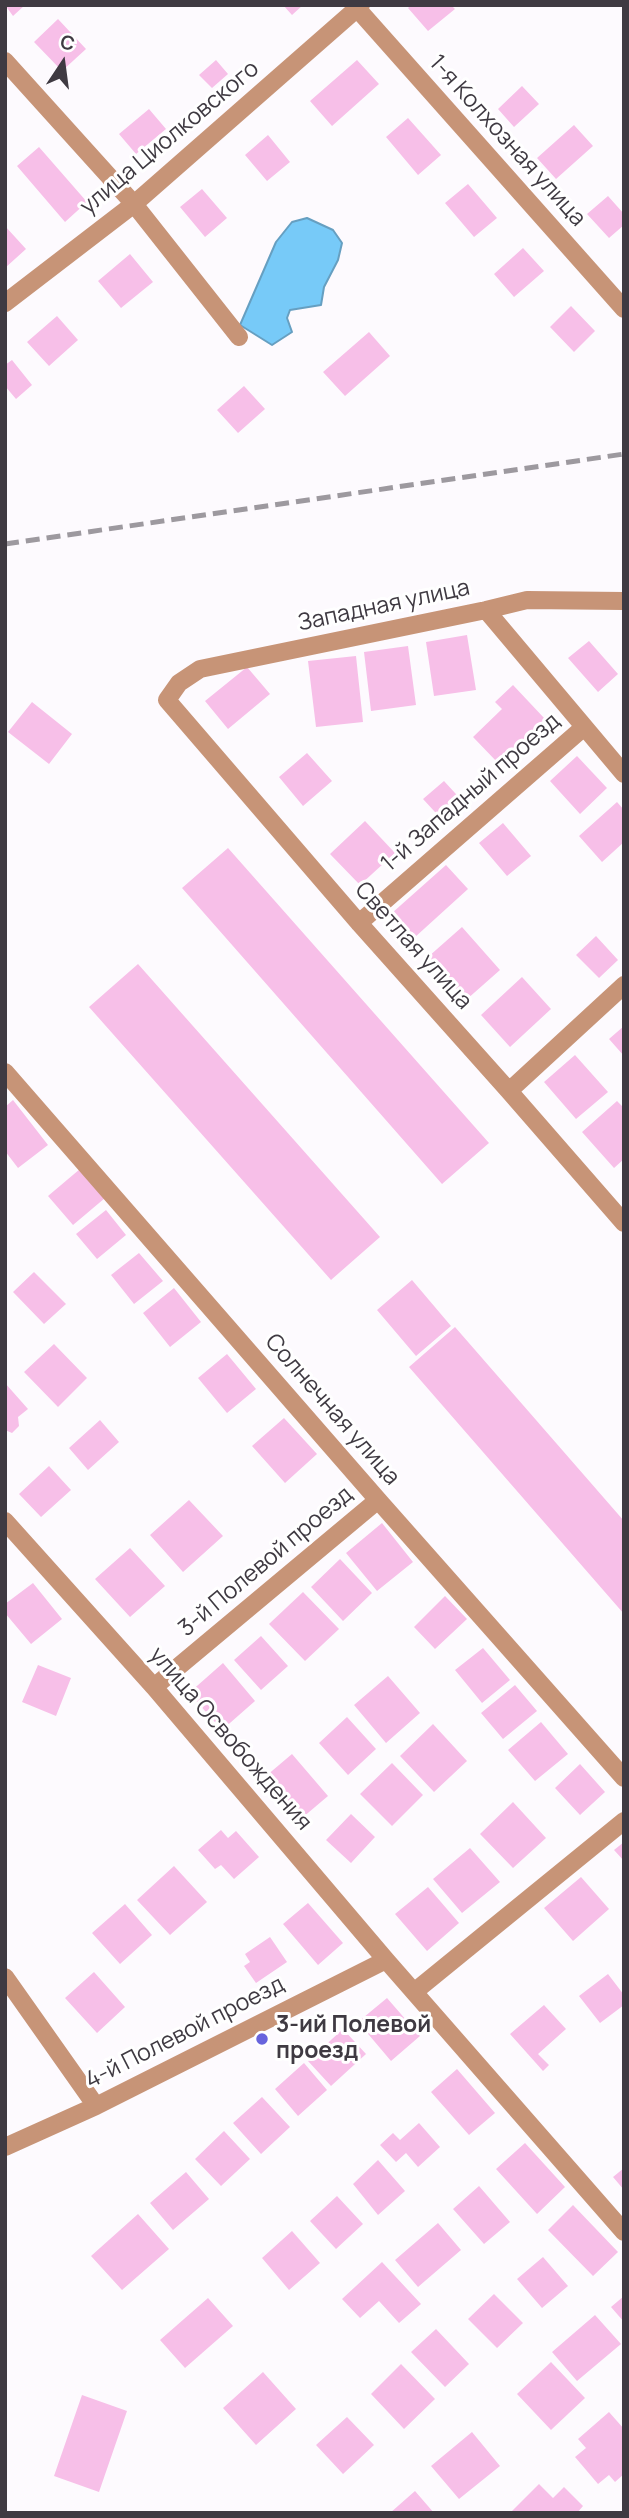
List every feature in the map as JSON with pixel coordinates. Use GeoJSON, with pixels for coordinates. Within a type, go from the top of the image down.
{"type":"FeatureCollection","features":[{"type":"Feature","properties":{"kind":"street","name":"улица Циолковского"},"geometry":{"type":"LineString","coordinates":[[5,303],[134,204],[357,6]]}},
{"type":"Feature","properties":{"kind":"street","name":"1-я Колхозная улица"},"geometry":{"type":"LineString","coordinates":[[357,6],[624,309]]}},
{"type":"Feature","properties":{"kind":"street"},"geometry":{"type":"LineString","coordinates":[[5,61],[134,204],[239,337]]}},
{"type":"Feature","properties":{"kind":"street","name":"Западная улица"},"geometry":{"type":"LineString","coordinates":[[167,700],[179,682],[200,669],[527,600],[624,601]]}},
{"type":"Feature","properties":{"kind":"street"},"geometry":{"type":"LineString","coordinates":[[486,610],[624,774]]}},
{"type":"Feature","properties":{"kind":"street","name":"Светлая улица"},"geometry":{"type":"LineString","coordinates":[[167,700],[359,923],[624,1223]]}},
{"type":"Feature","properties":{"kind":"street","name":"1-й Западный проезд"},"geometry":{"type":"LineString","coordinates":[[359,923],[583,728]]}},
{"type":"Feature","properties":{"kind":"street"},"geometry":{"type":"LineString","coordinates":[[509,1091],[624,985]]}},
{"type":"Feature","properties":{"kind":"street","name":"Солнечная улица"},"geometry":{"type":"LineString","coordinates":[[5,1072],[624,1778]]}},
{"type":"Feature","properties":{"kind":"street","name":"3-й Полевой проезд"},"geometry":{"type":"LineString","coordinates":[[154,1687],[378,1500]]}},
{"type":"Feature","properties":{"kind":"street","name":"улица Освобождения"},"geometry":{"type":"LineString","coordinates":[[5,1521],[154,1687],[386,1960],[624,2232]]}},
{"type":"Feature","properties":{"kind":"street"},"geometry":{"type":"LineString","coordinates":[[414,1992],[624,1821]]}},
{"type":"Feature","properties":{"kind":"street","name":"4-й Полевой проезд"},"geometry":{"type":"LineString","coordinates":[[5,2147],[96,2106],[386,1960]]}},
{"type":"Feature","properties":{"kind":"street"},"geometry":{"type":"LineString","coordinates":[[5,1977],[96,2106]]}},
{"type":"Feature","properties":{"kind":"water"},"geometry":{"type":"Polygon","coordinates":[[[307,218],[333,230],[342,243],[338,260],[324,287],[321,305],[290,310],[287,318],[292,332],[272,345],[240,325],[276,242],[292,222],[307,218]]]}},
{"type":"Feature","properties":{"kind":"building"},"geometry":{"type":"Polygon","coordinates":[[[5,5],[25,5],[13,16],[5,5]]]}},
{"type":"Feature","properties":{"kind":"building"},"geometry":{"type":"Polygon","coordinates":[[[283,5],[303,5],[292,15],[283,5]]]}},
{"type":"Feature","properties":{"kind":"building"},"geometry":{"type":"Polygon","coordinates":[[[411,5],[451,5],[455,9],[428,31],[408,8],[411,5]]]}},
{"type":"Feature","properties":{"kind":"building"},"geometry":{"type":"Polygon","coordinates":[[[58,19],[86,49],[62,71],[34,42],[58,19]]]}},
{"type":"Feature","properties":{"kind":"building"},"geometry":{"type":"Polygon","coordinates":[[[216,60],[228,74],[212,88],[199,75],[216,60]]]}},
{"type":"Feature","properties":{"kind":"building"},"geometry":{"type":"Polygon","coordinates":[[[357,60],[379,84],[332,126],[310,101],[357,60]]]}},
{"type":"Feature","properties":{"kind":"building"},"geometry":{"type":"Polygon","coordinates":[[[522,86],[539,104],[514,127],[498,109],[522,86]]]}},
{"type":"Feature","properties":{"kind":"building"},"geometry":{"type":"Polygon","coordinates":[[[149,109],[166,129],[136,154],[119,134],[149,109]]]}},
{"type":"Feature","properties":{"kind":"building"},"geometry":{"type":"Polygon","coordinates":[[[408,118],[441,155],[418,175],[386,137],[408,118]]]}},
{"type":"Feature","properties":{"kind":"building"},"geometry":{"type":"Polygon","coordinates":[[[574,125],[593,146],[556,179],[537,158],[574,125]]]}},
{"type":"Feature","properties":{"kind":"building"},"geometry":{"type":"Polygon","coordinates":[[[268,135],[290,162],[267,181],[245,155],[268,135]]]}},
{"type":"Feature","properties":{"kind":"building"},"geometry":{"type":"Polygon","coordinates":[[[39,147],[87,202],[65,222],[17,166],[39,147]]]}},
{"type":"Feature","properties":{"kind":"building"},"geometry":{"type":"Polygon","coordinates":[[[468,184],[497,218],[474,237],[445,203],[468,184]]]}},
{"type":"Feature","properties":{"kind":"building"},"geometry":{"type":"Polygon","coordinates":[[[202,189],[227,218],[205,237],[180,207],[202,189]]]}},
{"type":"Feature","properties":{"kind":"building"},"geometry":{"type":"Polygon","coordinates":[[[608,196],[624,214],[624,225],[609,238],[587,214],[608,196]]]}},
{"type":"Feature","properties":{"kind":"building"},"geometry":{"type":"Polygon","coordinates":[[[5,226],[26,249],[5,268],[5,226]]]}},
{"type":"Feature","properties":{"kind":"building"},"geometry":{"type":"Polygon","coordinates":[[[523,248],[544,271],[514,297],[494,274],[523,248]]]}},
{"type":"Feature","properties":{"kind":"building"},"geometry":{"type":"Polygon","coordinates":[[[130,254],[153,282],[121,308],[98,281],[130,254]]]}},
{"type":"Feature","properties":{"kind":"building"},"geometry":{"type":"Polygon","coordinates":[[[571,306],[595,331],[574,352],[550,327],[571,306]]]}},
{"type":"Feature","properties":{"kind":"building"},"geometry":{"type":"Polygon","coordinates":[[[57,316],[78,340],[49,366],[27,342],[57,316]]]}},
{"type":"Feature","properties":{"kind":"building"},"geometry":{"type":"Polygon","coordinates":[[[369,332],[390,356],[345,396],[323,372],[369,332]]]}},
{"type":"Feature","properties":{"kind":"building"},"geometry":{"type":"Polygon","coordinates":[[[12,360],[32,385],[16,399],[5,386],[5,365],[12,360]]]}},
{"type":"Feature","properties":{"kind":"building"},"geometry":{"type":"Polygon","coordinates":[[[244,386],[265,409],[238,433],[217,410],[244,386]]]}},
{"type":"Feature","properties":{"kind":"building"},"geometry":{"type":"Polygon","coordinates":[[[467,635],[476,690],[434,696],[426,642],[467,635]]]}},
{"type":"Feature","properties":{"kind":"building"},"geometry":{"type":"Polygon","coordinates":[[[589,641],[618,674],[598,692],[568,658],[589,641]]]}},
{"type":"Feature","properties":{"kind":"building"},"geometry":{"type":"Polygon","coordinates":[[[408,646],[416,705],[371,711],[364,652],[408,646]]]}},
{"type":"Feature","properties":{"kind":"building"},"geometry":{"type":"Polygon","coordinates":[[[356,656],[363,722],[316,727],[308,661],[356,656]]]}},
{"type":"Feature","properties":{"kind":"building"},"geometry":{"type":"Polygon","coordinates":[[[247,667],[270,694],[228,729],[205,701],[247,667]]]}},
{"type":"Feature","properties":{"kind":"building"},"geometry":{"type":"Polygon","coordinates":[[[513,685],[545,719],[498,763],[473,737],[502,709],[495,702],[513,685]]]}},
{"type":"Feature","properties":{"kind":"building"},"geometry":{"type":"Polygon","coordinates":[[[32,702],[72,734],[49,764],[8,732],[32,702]]]}},
{"type":"Feature","properties":{"kind":"building"},"geometry":{"type":"Polygon","coordinates":[[[307,753],[332,781],[303,806],[279,777],[307,753]]]}},
{"type":"Feature","properties":{"kind":"building"},"geometry":{"type":"Polygon","coordinates":[[[577,756],[607,788],[580,814],[550,781],[577,756]]]}},
{"type":"Feature","properties":{"kind":"building"},"geometry":{"type":"Polygon","coordinates":[[[444,781],[466,805],[446,824],[423,799],[444,781]]]}},
{"type":"Feature","properties":{"kind":"building"},"geometry":{"type":"Polygon","coordinates":[[[617,802],[624,810],[624,842],[602,862],[579,836],[617,802]]]}},
{"type":"Feature","properties":{"kind":"building"},"geometry":{"type":"Polygon","coordinates":[[[365,821],[395,853],[360,885],[330,854],[365,821]]]}},
{"type":"Feature","properties":{"kind":"building"},"geometry":{"type":"Polygon","coordinates":[[[503,823],[531,856],[507,876],[479,843],[503,823]]]}},
{"type":"Feature","properties":{"kind":"building"},"geometry":{"type":"Polygon","coordinates":[[[228,848],[489,1143],[442,1184],[182,888],[228,848]]]}},
{"type":"Feature","properties":{"kind":"building"},"geometry":{"type":"Polygon","coordinates":[[[446,865],[468,889],[414,938],[392,913],[446,865]]]}},
{"type":"Feature","properties":{"kind":"building"},"geometry":{"type":"Polygon","coordinates":[[[462,927],[500,970],[466,1000],[428,957],[462,927]]]}},
{"type":"Feature","properties":{"kind":"building"},"geometry":{"type":"Polygon","coordinates":[[[596,936],[618,960],[599,978],[576,955],[596,936]]]}},
{"type":"Feature","properties":{"kind":"building"},"geometry":{"type":"Polygon","coordinates":[[[138,964],[380,1237],[331,1280],[89,1007],[138,964]]]}},
{"type":"Feature","properties":{"kind":"building"},"geometry":{"type":"Polygon","coordinates":[[[522,977],[551,1009],[510,1047],[481,1015],[522,977]]]}},
{"type":"Feature","properties":{"kind":"building"},"geometry":{"type":"Polygon","coordinates":[[[624,1026],[624,1056],[609,1039],[624,1026]]]}},
{"type":"Feature","properties":{"kind":"building"},"geometry":{"type":"Polygon","coordinates":[[[575,1055],[608,1092],[576,1119],[544,1082],[575,1055]]]}},
{"type":"Feature","properties":{"kind":"building"},"geometry":{"type":"Polygon","coordinates":[[[13,1100],[48,1145],[18,1168],[5,1151],[5,1107],[13,1100]]]}},
{"type":"Feature","properties":{"kind":"building"},"geometry":{"type":"Polygon","coordinates":[[[617,1101],[624,1108],[624,1159],[614,1168],[582,1132],[617,1101]]]}},
{"type":"Feature","properties":{"kind":"building"},"geometry":{"type":"Polygon","coordinates":[[[80,1169],[105,1198],[73,1225],[48,1196],[80,1169]]]}},
{"type":"Feature","properties":{"kind":"building"},"geometry":{"type":"Polygon","coordinates":[[[106,1210],[126,1235],[97,1259],[76,1234],[106,1210]]]}},
{"type":"Feature","properties":{"kind":"building"},"geometry":{"type":"Polygon","coordinates":[[[139,1253],[163,1281],[134,1304],[111,1275],[139,1253]]]}},
{"type":"Feature","properties":{"kind":"building"},"geometry":{"type":"Polygon","coordinates":[[[34,1272],[66,1304],[44,1324],[13,1292],[34,1272]]]}},
{"type":"Feature","properties":{"kind":"building"},"geometry":{"type":"Polygon","coordinates":[[[412,1280],[451,1326],[416,1356],[377,1310],[412,1280]]]}},
{"type":"Feature","properties":{"kind":"building"},"geometry":{"type":"Polygon","coordinates":[[[174,1288],[201,1322],[170,1347],[143,1313],[174,1288]]]}},
{"type":"Feature","properties":{"kind":"building"},"geometry":{"type":"Polygon","coordinates":[[[455,1327],[624,1521],[624,1614],[409,1367],[455,1327]]]}},
{"type":"Feature","properties":{"kind":"building"},"geometry":{"type":"Polygon","coordinates":[[[54,1344],[87,1378],[58,1407],[24,1372],[54,1344]]]}},
{"type":"Feature","properties":{"kind":"building"},"geometry":{"type":"Polygon","coordinates":[[[227,1354],[256,1389],[227,1413],[198,1378],[227,1354]]]}},
{"type":"Feature","properties":{"kind":"building"},"geometry":{"type":"Polygon","coordinates":[[[5,1383],[28,1409],[18,1417],[19,1426],[12,1433],[5,1430],[5,1383]]]}},
{"type":"Feature","properties":{"kind":"building"},"geometry":{"type":"Polygon","coordinates":[[[284,1418],[317,1454],[285,1483],[252,1446],[284,1418]]]}},
{"type":"Feature","properties":{"kind":"building"},"geometry":{"type":"Polygon","coordinates":[[[100,1420],[119,1442],[88,1470],[69,1448],[100,1420]]]}},
{"type":"Feature","properties":{"kind":"building"},"geometry":{"type":"Polygon","coordinates":[[[49,1466],[71,1490],[41,1517],[19,1494],[49,1466]]]}},
{"type":"Feature","properties":{"kind":"building"},"geometry":{"type":"Polygon","coordinates":[[[189,1500],[223,1536],[183,1572],[150,1535],[189,1500]]]}},
{"type":"Feature","properties":{"kind":"building"},"geometry":{"type":"Polygon","coordinates":[[[382,1523],[413,1562],[377,1591],[346,1553],[382,1523]]]}},
{"type":"Feature","properties":{"kind":"building"},"geometry":{"type":"Polygon","coordinates":[[[130,1548],[165,1586],[130,1617],[95,1579],[130,1548]]]}},
{"type":"Feature","properties":{"kind":"building"},"geometry":{"type":"Polygon","coordinates":[[[340,1559],[372,1593],[343,1621],[311,1587],[340,1559]]]}},
{"type":"Feature","properties":{"kind":"building"},"geometry":{"type":"Polygon","coordinates":[[[33,1583],[62,1619],[31,1644],[5,1613],[5,1604],[33,1583]]]}},
{"type":"Feature","properties":{"kind":"building"},"geometry":{"type":"Polygon","coordinates":[[[303,1592],[339,1629],[305,1661],[269,1624],[303,1592]]]}},
{"type":"Feature","properties":{"kind":"building"},"geometry":{"type":"Polygon","coordinates":[[[445,1596],[467,1619],[435,1649],[414,1627],[445,1596]]]}},
{"type":"Feature","properties":{"kind":"building"},"geometry":{"type":"Polygon","coordinates":[[[261,1636],[288,1666],[261,1690],[234,1660],[261,1636]]]}},
{"type":"Feature","properties":{"kind":"building"},"geometry":{"type":"Polygon","coordinates":[[[483,1648],[510,1680],[482,1703],[455,1670],[483,1648]]]}},
{"type":"Feature","properties":{"kind":"building"},"geometry":{"type":"Polygon","coordinates":[[[223,1663],[255,1701],[222,1730],[189,1693],[223,1663]]]}},
{"type":"Feature","properties":{"kind":"building"},"geometry":{"type":"Polygon","coordinates":[[[38,1665],[71,1678],[56,1716],[22,1702],[38,1665]]]}},
{"type":"Feature","properties":{"kind":"building"},"geometry":{"type":"Polygon","coordinates":[[[388,1676],[420,1713],[386,1743],[354,1705],[388,1676]]]}},
{"type":"Feature","properties":{"kind":"building"},"geometry":{"type":"Polygon","coordinates":[[[515,1685],[537,1711],[503,1739],[481,1713],[515,1685]]]}},
{"type":"Feature","properties":{"kind":"building"},"geometry":{"type":"Polygon","coordinates":[[[347,1717],[376,1749],[348,1775],[319,1743],[347,1717]]]}},
{"type":"Feature","properties":{"kind":"building"},"geometry":{"type":"Polygon","coordinates":[[[541,1722],[568,1754],[535,1781],[508,1750],[541,1722]]]}},
{"type":"Feature","properties":{"kind":"building"},"geometry":{"type":"Polygon","coordinates":[[[433,1724],[467,1761],[434,1792],[400,1756],[433,1724]]]}},
{"type":"Feature","properties":{"kind":"building"},"geometry":{"type":"Polygon","coordinates":[[[292,1754],[328,1796],[302,1818],[266,1776],[292,1754]]]}},
{"type":"Feature","properties":{"kind":"building"},"geometry":{"type":"Polygon","coordinates":[[[392,1763],[423,1795],[392,1826],[360,1794],[392,1763]]]}},
{"type":"Feature","properties":{"kind":"building"},"geometry":{"type":"Polygon","coordinates":[[[580,1764],[605,1792],[580,1815],[555,1788],[580,1764]]]}},
{"type":"Feature","properties":{"kind":"building"},"geometry":{"type":"Polygon","coordinates":[[[513,1802],[546,1838],[513,1868],[480,1834],[513,1802]]]}},
{"type":"Feature","properties":{"kind":"building"},"geometry":{"type":"Polygon","coordinates":[[[351,1814],[375,1837],[351,1863],[326,1840],[351,1814]]]}},
{"type":"Feature","properties":{"kind":"building"},"geometry":{"type":"Polygon","coordinates":[[[221,1830],[228,1838],[236,1831],[259,1857],[234,1879],[221,1865],[215,1869],[198,1850],[221,1830]]]}},
{"type":"Feature","properties":{"kind":"building"},"geometry":{"type":"Polygon","coordinates":[[[624,1842],[624,1861],[614,1850],[624,1842]]]}},
{"type":"Feature","properties":{"kind":"building"},"geometry":{"type":"Polygon","coordinates":[[[470,1848],[500,1882],[462,1913],[433,1879],[470,1848]]]}},
{"type":"Feature","properties":{"kind":"building"},"geometry":{"type":"Polygon","coordinates":[[[174,1866],[207,1902],[170,1935],[137,1900],[174,1866]]]}},
{"type":"Feature","properties":{"kind":"building"},"geometry":{"type":"Polygon","coordinates":[[[581,1877],[609,1909],[573,1941],[544,1908],[581,1877]]]}},
{"type":"Feature","properties":{"kind":"building"},"geometry":{"type":"Polygon","coordinates":[[[428,1887],[459,1923],[427,1951],[395,1914],[428,1887]]]}},
{"type":"Feature","properties":{"kind":"building"},"geometry":{"type":"Polygon","coordinates":[[[308,1903],[343,1943],[318,1965],[283,1924],[308,1903]]]}},
{"type":"Feature","properties":{"kind":"building"},"geometry":{"type":"Polygon","coordinates":[[[125,1904],[152,1935],[120,1964],[92,1933],[125,1904]]]}},
{"type":"Feature","properties":{"kind":"building"},"geometry":{"type":"Polygon","coordinates":[[[270,1937],[287,1962],[256,1983],[244,1966],[250,1962],[245,1954],[270,1937]]]}},
{"type":"Feature","properties":{"kind":"building"},"geometry":{"type":"Polygon","coordinates":[[[94,1972],[125,2007],[97,2033],[65,1998],[94,1972]]]}},
{"type":"Feature","properties":{"kind":"building"},"geometry":{"type":"Polygon","coordinates":[[[608,1974],[624,1995],[624,2005],[600,2023],[579,1996],[608,1974]]]}},
{"type":"Feature","properties":{"kind":"building"},"geometry":{"type":"Polygon","coordinates":[[[387,1998],[420,2036],[391,2061],[358,2022],[387,1998]]]}},
{"type":"Feature","properties":{"kind":"building"},"geometry":{"type":"Polygon","coordinates":[[[544,2005],[566,2029],[538,2054],[549,2065],[543,2071],[510,2034],[544,2005]]]}},
{"type":"Feature","properties":{"kind":"building"},"geometry":{"type":"Polygon","coordinates":[[[343,2029],[366,2054],[331,2086],[308,2061],[343,2029]]]}},
{"type":"Feature","properties":{"kind":"building"},"geometry":{"type":"Polygon","coordinates":[[[304,2063],[327,2090],[298,2116],[275,2089],[304,2063]]]}},
{"type":"Feature","properties":{"kind":"building"},"geometry":{"type":"Polygon","coordinates":[[[457,2069],[495,2113],[469,2135],[431,2092],[457,2069]]]}},
{"type":"Feature","properties":{"kind":"building"},"geometry":{"type":"Polygon","coordinates":[[[262,2097],[290,2127],[261,2154],[233,2123],[262,2097]]]}},
{"type":"Feature","properties":{"kind":"building"},"geometry":{"type":"Polygon","coordinates":[[[419,2123],[440,2147],[418,2167],[406,2153],[396,2162],[380,2145],[393,2133],[400,2140],[419,2123]]]}},
{"type":"Feature","properties":{"kind":"building"},"geometry":{"type":"Polygon","coordinates":[[[224,2131],[250,2159],[221,2186],[195,2159],[224,2131]]]}},
{"type":"Feature","properties":{"kind":"building"},"geometry":{"type":"Polygon","coordinates":[[[525,2143],[565,2187],[537,2214],[496,2169],[525,2143]]]}},
{"type":"Feature","properties":{"kind":"building"},"geometry":{"type":"Polygon","coordinates":[[[378,2160],[405,2191],[378,2215],[353,2184],[378,2160]]]}},
{"type":"Feature","properties":{"kind":"building"},"geometry":{"type":"Polygon","coordinates":[[[624,2168],[624,2190],[613,2177],[624,2168]]]}},
{"type":"Feature","properties":{"kind":"building"},"geometry":{"type":"Polygon","coordinates":[[[186,2172],[209,2199],[173,2230],[150,2203],[186,2172]]]}},
{"type":"Feature","properties":{"kind":"building"},"geometry":{"type":"Polygon","coordinates":[[[479,2186],[510,2222],[484,2244],[453,2209],[479,2186]]]}},
{"type":"Feature","properties":{"kind":"building"},"geometry":{"type":"Polygon","coordinates":[[[337,2196],[363,2224],[336,2249],[310,2221],[337,2196]]]}},
{"type":"Feature","properties":{"kind":"building"},"geometry":{"type":"Polygon","coordinates":[[[573,2205],[618,2252],[593,2276],[548,2230],[573,2205]]]}},
{"type":"Feature","properties":{"kind":"building"},"geometry":{"type":"Polygon","coordinates":[[[138,2214],[169,2249],[122,2290],[91,2256],[138,2214]]]}},
{"type":"Feature","properties":{"kind":"building"},"geometry":{"type":"Polygon","coordinates":[[[438,2223],[461,2250],[418,2287],[395,2260],[438,2223]]]}},
{"type":"Feature","properties":{"kind":"building"},"geometry":{"type":"Polygon","coordinates":[[[292,2231],[320,2263],[289,2290],[262,2258],[292,2231]]]}},
{"type":"Feature","properties":{"kind":"building"},"geometry":{"type":"Polygon","coordinates":[[[543,2257],[568,2286],[542,2308],[517,2279],[543,2257]]]}},
{"type":"Feature","properties":{"kind":"building"},"geometry":{"type":"Polygon","coordinates":[[[382,2262],[421,2304],[399,2323],[379,2301],[360,2318],[342,2299],[382,2262]]]}},
{"type":"Feature","properties":{"kind":"building"},"geometry":{"type":"Polygon","coordinates":[[[494,2294],[523,2323],[497,2348],[468,2319],[494,2294]]]}},
{"type":"Feature","properties":{"kind":"building"},"geometry":{"type":"Polygon","coordinates":[[[624,2296],[624,2322],[611,2307],[624,2296]]]}},
{"type":"Feature","properties":{"kind":"building"},"geometry":{"type":"Polygon","coordinates":[[[208,2298],[233,2326],[185,2368],[160,2340],[208,2298]]]}},
{"type":"Feature","properties":{"kind":"building"},"geometry":{"type":"Polygon","coordinates":[[[595,2315],[621,2344],[577,2381],[552,2352],[595,2315]]]}},
{"type":"Feature","properties":{"kind":"building"},"geometry":{"type":"Polygon","coordinates":[[[436,2329],[469,2364],[445,2387],[411,2352],[436,2329]]]}},
{"type":"Feature","properties":{"kind":"building"},"geometry":{"type":"Polygon","coordinates":[[[551,2362],[585,2398],[551,2430],[517,2394],[551,2362]]]}},
{"type":"Feature","properties":{"kind":"building"},"geometry":{"type":"Polygon","coordinates":[[[401,2364],[435,2399],[404,2429],[371,2394],[401,2364]]]}},
{"type":"Feature","properties":{"kind":"building"},"geometry":{"type":"Polygon","coordinates":[[[263,2372],[296,2409],[256,2445],[223,2408],[263,2372]]]}},
{"type":"Feature","properties":{"kind":"building"},"geometry":{"type":"Polygon","coordinates":[[[82,2395],[127,2411],[99,2492],[54,2476],[82,2395]]]}},
{"type":"Feature","properties":{"kind":"building"},"geometry":{"type":"Polygon","coordinates":[[[609,2412],[624,2429],[624,2474],[615,2482],[609,2475],[598,2484],[575,2457],[586,2448],[578,2439],[609,2412]]]}},
{"type":"Feature","properties":{"kind":"building"},"geometry":{"type":"Polygon","coordinates":[[[347,2417],[374,2445],[343,2474],[316,2445],[347,2417]]]}},
{"type":"Feature","properties":{"kind":"building"},"geometry":{"type":"Polygon","coordinates":[[[472,2432],[500,2466],[459,2499],[431,2466],[472,2432]]]}},
{"type":"Feature","properties":{"kind":"building"},"geometry":{"type":"Polygon","coordinates":[[[539,2484],[553,2498],[564,2487],[583,2506],[577,2513],[510,2513],[539,2484]]]}},
{"type":"Feature","properties":{"kind":"building"},"geometry":{"type":"Polygon","coordinates":[[[415,2491],[434,2513],[390,2513],[415,2491]]]}},
{"type":"Feature","properties":{"kind":"railway"},"geometry":{"type":"LineString","coordinates":[[5,544],[624,454]]}},
{"type":"Feature","properties":{"kind":"place","name":"3-ий Полевой проезд"},"geometry":{"type":"Point","coordinates":[262,2039]}}]}
